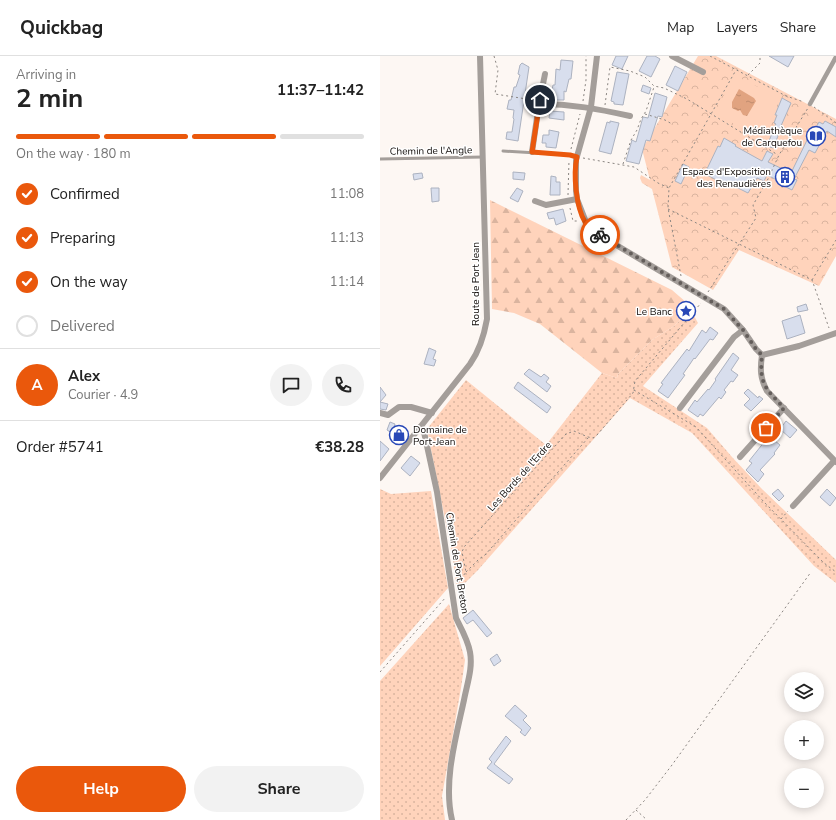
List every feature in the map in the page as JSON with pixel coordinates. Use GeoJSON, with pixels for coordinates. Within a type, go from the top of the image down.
{"type":"FeatureCollection","features":[{"type":"Feature","properties":{"kind":"street","name":"Route de Port Jean"},"geometry":{"type":"LineString","coordinates":[[380,478],[470,364],[480,346],[485,332],[487,319],[480,56]]}},
{"type":"Feature","properties":{"kind":"street"},"geometry":{"type":"LineString","coordinates":[[597,56],[591,107],[577,157],[577,199],[586,222],[601,236],[724,309],[743,330],[762,355],[761,374],[762,381],[767,391],[835,462],[793,506]]}},
{"type":"Feature","properties":{"kind":"street"},"geometry":{"type":"LineString","coordinates":[[672,56],[703,72]]}},
{"type":"Feature","properties":{"kind":"street"},"geometry":{"type":"LineString","coordinates":[[810,104],[836,57]]}},
{"type":"Feature","properties":{"kind":"street"},"geometry":{"type":"LineString","coordinates":[[532,152],[545,74]]}},
{"type":"Feature","properties":{"kind":"street"},"geometry":{"type":"LineString","coordinates":[[540,102],[591,107],[630,116]]}},
{"type":"Feature","properties":{"kind":"street"},"geometry":{"type":"LineString","coordinates":[[535,201],[546,205],[577,199]]}},
{"type":"Feature","properties":{"kind":"street"},"geometry":{"type":"LineString","coordinates":[[680,408],[734,337],[743,330]]}},
{"type":"Feature","properties":{"kind":"street"},"geometry":{"type":"LineString","coordinates":[[762,355],[799,346],[834,334]]}},
{"type":"Feature","properties":{"kind":"street"},"geometry":{"type":"LineString","coordinates":[[380,413],[388,415],[399,407],[411,407],[432,413]]}},
{"type":"Feature","properties":{"kind":"street"},"geometry":{"type":"LineString","coordinates":[[740,457],[784,408]]}},
{"type":"Feature","properties":{"kind":"street","name":"Chemin de Port Breton"},"geometry":{"type":"LineString","coordinates":[[420,427],[424,432],[438,492],[456,618],[470,651],[470,670],[449,780],[449,808],[452,820]]}},
{"type":"Feature","properties":{"kind":"lane"},"geometry":{"type":"LineString","coordinates":[[503,151],[570,155],[577,157]]}},
{"type":"Feature","properties":{"kind":"lane","name":"Chemin de l'Angle"},"geometry":{"type":"LineString","coordinates":[[380,159],[483,157]]}},
{"type":"Feature","properties":{"kind":"path"},"geometry":{"type":"LineString","coordinates":[[494,56],[498,70],[495,94],[540,102]]}},
{"type":"Feature","properties":{"kind":"path"},"geometry":{"type":"LineString","coordinates":[[710,56],[786,96],[810,104],[824,116],[836,123]]}},
{"type":"Feature","properties":{"kind":"path"},"geometry":{"type":"LineString","coordinates":[[748,76],[760,63],[760,57],[763,56]]}},
{"type":"Feature","properties":{"kind":"path"},"geometry":{"type":"LineString","coordinates":[[604,110],[610,67],[630,71],[646,77],[654,86],[664,88],[687,99],[779,156]]}},
{"type":"Feature","properties":{"kind":"path"},"geometry":{"type":"LineString","coordinates":[[683,285],[668,208],[669,188],[736,70]]}},
{"type":"Feature","properties":{"kind":"path"},"geometry":{"type":"LineString","coordinates":[[623,164],[631,140],[645,114],[654,86]]}},
{"type":"Feature","properties":{"kind":"path"},"geometry":{"type":"LineString","coordinates":[[380,672],[466,572],[485,555],[588,438],[593,438],[597,435],[633,393],[635,381],[705,297],[756,218],[753,205],[779,156],[810,104]]}},
{"type":"Feature","properties":{"kind":"path"},"geometry":{"type":"LineString","coordinates":[[645,114],[665,120],[672,124]]}},
{"type":"Feature","properties":{"kind":"path"},"geometry":{"type":"LineString","coordinates":[[577,157],[634,167],[658,183],[669,188]]}},
{"type":"Feature","properties":{"kind":"path"},"geometry":{"type":"LineString","coordinates":[[668,208],[812,280],[834,334]]}},
{"type":"Feature","properties":{"kind":"path"},"geometry":{"type":"LineString","coordinates":[[812,280],[836,240]]}},
{"type":"Feature","properties":{"kind":"path"},"geometry":{"type":"LineString","coordinates":[[634,390],[696,427],[739,476],[781,520],[824,563],[836,572]]}},
{"type":"Feature","properties":{"kind":"path","name":"Les Bords de l'Erdre"},"geometry":{"type":"LineString","coordinates":[[466,572],[462,552],[464,547],[566,434],[574,431],[588,438]]}},
{"type":"Feature","properties":{"kind":"path"},"geometry":{"type":"LineString","coordinates":[[781,520],[793,506]]}},
{"type":"Feature","properties":{"kind":"path"},"geometry":{"type":"LineString","coordinates":[[626,820],[636,810],[672,765],[811,572]]}},
{"type":"Feature","properties":{"kind":"path"},"geometry":{"type":"LineString","coordinates":[[636,810],[647,820]]}},
{"type":"Feature","properties":{"kind":"green space"},"geometry":{"type":"Polygon","coordinates":[[[698,56],[716,56],[836,119],[836,256],[819,286],[739,250],[713,290],[672,267],[652,189],[642,183],[640,178],[641,175],[650,180],[642,149],[698,56]]]}},
{"type":"Feature","properties":{"kind":"green space"},"geometry":{"type":"Polygon","coordinates":[[[734,75],[780,98],[762,140],[715,113],[734,75]]]}},
{"type":"Feature","properties":{"kind":"green space"},"geometry":{"type":"Polygon","coordinates":[[[490,200],[672,290],[687,303],[687,313],[674,326],[652,340],[618,374],[617,378],[602,373],[540,324],[514,313],[492,309],[490,200]]]}},
{"type":"Feature","properties":{"kind":"green space"},"geometry":{"type":"Polygon","coordinates":[[[687,303],[698,323],[643,386],[707,428],[761,488],[836,560],[836,583],[814,566],[692,433],[630,398],[478,570],[457,591],[452,554],[427,429],[466,380],[546,445],[602,373],[617,378],[618,374],[652,340],[674,326],[687,313],[687,303]]]}},
{"type":"Feature","properties":{"kind":"green space"},"geometry":{"type":"Polygon","coordinates":[[[380,489],[391,494],[431,491],[448,588],[380,666],[380,489]]]}},
{"type":"Feature","properties":{"kind":"green space"},"geometry":{"type":"Polygon","coordinates":[[[449,604],[465,660],[442,796],[445,820],[380,820],[380,681],[449,604]]]}},
{"type":"Feature","properties":{"kind":"water"},"geometry":{"type":"Polygon","coordinates":[[[739,89],[754,98],[756,101],[747,116],[743,115],[740,110],[738,111],[732,108],[732,102],[739,89]]]}},
{"type":"Feature","properties":{"kind":"building"},"geometry":{"type":"Polygon","coordinates":[[[616,56],[628,56],[622,69],[612,65],[616,56]]]}},
{"type":"Feature","properties":{"kind":"building"},"geometry":{"type":"Polygon","coordinates":[[[647,56],[655,56],[660,59],[651,77],[639,71],[647,56]]]}},
{"type":"Feature","properties":{"kind":"building"},"geometry":{"type":"Polygon","coordinates":[[[769,56],[794,56],[788,67],[769,56]]]}},
{"type":"Feature","properties":{"kind":"building"},"geometry":{"type":"Polygon","coordinates":[[[561,60],[573,61],[571,79],[569,79],[566,92],[564,91],[564,100],[550,100],[553,85],[555,85],[556,69],[560,70],[561,60]]]}},
{"type":"Feature","properties":{"kind":"building"},"geometry":{"type":"Polygon","coordinates":[[[522,63],[529,67],[518,141],[506,139],[507,132],[512,132],[514,119],[514,110],[507,109],[509,100],[511,100],[514,87],[516,87],[520,75],[518,74],[522,63]]]}},
{"type":"Feature","properties":{"kind":"building"},"geometry":{"type":"Polygon","coordinates":[[[675,66],[687,72],[678,91],[666,85],[675,66]]]}},
{"type":"Feature","properties":{"kind":"building"},"geometry":{"type":"Polygon","coordinates":[[[617,72],[629,74],[623,105],[614,104],[614,102],[611,101],[617,72]]]}},
{"type":"Feature","properties":{"kind":"building"},"geometry":{"type":"Polygon","coordinates":[[[643,85],[651,88],[649,94],[641,91],[643,85]]]}},
{"type":"Feature","properties":{"kind":"building"},"geometry":{"type":"Polygon","coordinates":[[[655,93],[667,97],[662,117],[658,116],[650,141],[646,140],[639,164],[626,161],[632,140],[636,142],[643,117],[648,118],[655,93]]]}},
{"type":"Feature","properties":{"kind":"building"},"geometry":{"type":"Polygon","coordinates":[[[782,98],[791,103],[773,148],[767,146],[771,136],[770,132],[776,124],[774,123],[777,115],[775,115],[782,98]]]}},
{"type":"Feature","properties":{"kind":"building"},"geometry":{"type":"Polygon","coordinates":[[[550,111],[564,112],[564,120],[549,118],[550,111]]]}},
{"type":"Feature","properties":{"kind":"building"},"geometry":{"type":"Polygon","coordinates":[[[610,121],[619,123],[611,154],[599,151],[607,122],[610,123],[610,121]]]}},
{"type":"Feature","properties":{"kind":"building"},"geometry":{"type":"Polygon","coordinates":[[[825,121],[836,127],[836,137],[827,131],[815,153],[809,150],[794,179],[797,180],[792,190],[778,183],[779,181],[767,175],[764,181],[757,178],[748,193],[732,185],[730,187],[707,175],[708,172],[706,171],[718,146],[720,147],[724,138],[762,161],[767,151],[773,154],[768,162],[791,173],[811,132],[813,133],[819,122],[823,124],[825,121]]]}},
{"type":"Feature","properties":{"kind":"building"},"geometry":{"type":"Polygon","coordinates":[[[549,130],[559,132],[556,148],[546,147],[546,143],[542,143],[543,135],[549,135],[549,130]]]}},
{"type":"Feature","properties":{"kind":"building"},"geometry":{"type":"Polygon","coordinates":[[[683,164],[689,167],[681,184],[675,181],[683,164]]]}},
{"type":"Feature","properties":{"kind":"building"},"geometry":{"type":"Polygon","coordinates":[[[513,172],[525,173],[524,180],[513,179],[513,172]]]}},
{"type":"Feature","properties":{"kind":"building"},"geometry":{"type":"Polygon","coordinates":[[[422,173],[423,178],[414,180],[413,174],[422,173]]]}},
{"type":"Feature","properties":{"kind":"building"},"geometry":{"type":"Polygon","coordinates":[[[551,176],[556,177],[556,182],[560,182],[560,195],[550,195],[551,176]]]}},
{"type":"Feature","properties":{"kind":"building"},"geometry":{"type":"Polygon","coordinates":[[[431,188],[439,188],[439,201],[432,202],[431,188]]]}},
{"type":"Feature","properties":{"kind":"building"},"geometry":{"type":"Polygon","coordinates":[[[517,188],[523,191],[518,202],[510,198],[517,188]]]}},
{"type":"Feature","properties":{"kind":"building"},"geometry":{"type":"Polygon","coordinates":[[[563,209],[566,221],[556,225],[554,218],[549,219],[547,213],[563,209]]]}},
{"type":"Feature","properties":{"kind":"building"},"geometry":{"type":"Polygon","coordinates":[[[806,304],[808,310],[798,312],[797,307],[806,304]]]}},
{"type":"Feature","properties":{"kind":"building"},"geometry":{"type":"Polygon","coordinates":[[[800,315],[805,333],[787,339],[782,321],[800,315]]]}},
{"type":"Feature","properties":{"kind":"building"},"geometry":{"type":"Polygon","coordinates":[[[710,327],[718,333],[713,340],[710,339],[695,359],[694,358],[683,374],[685,375],[668,398],[658,391],[663,384],[661,383],[687,349],[689,351],[702,330],[706,333],[710,327]]]}},
{"type":"Feature","properties":{"kind":"building"},"geometry":{"type":"Polygon","coordinates":[[[429,348],[436,351],[433,359],[436,360],[434,366],[424,364],[429,348]]]}},
{"type":"Feature","properties":{"kind":"building"},"geometry":{"type":"Polygon","coordinates":[[[733,353],[739,358],[731,370],[738,375],[724,390],[726,392],[721,399],[719,397],[703,416],[700,414],[698,417],[688,410],[695,400],[697,402],[708,389],[709,390],[733,353]]]}},
{"type":"Feature","properties":{"kind":"building"},"geometry":{"type":"Polygon","coordinates":[[[529,369],[541,377],[544,374],[549,378],[546,382],[551,386],[547,392],[524,374],[529,369]]]}},
{"type":"Feature","properties":{"kind":"building"},"geometry":{"type":"Polygon","coordinates":[[[518,382],[551,407],[547,413],[514,388],[518,382]]]}},
{"type":"Feature","properties":{"kind":"building"},"geometry":{"type":"Polygon","coordinates":[[[380,387],[386,395],[380,402],[380,387]]]}},
{"type":"Feature","properties":{"kind":"building"},"geometry":{"type":"Polygon","coordinates":[[[748,389],[758,398],[759,396],[763,399],[751,411],[744,405],[750,399],[744,393],[748,389]]]}},
{"type":"Feature","properties":{"kind":"building"},"geometry":{"type":"Polygon","coordinates":[[[380,402],[388,404],[386,410],[380,409],[380,402]]]}},
{"type":"Feature","properties":{"kind":"building"},"geometry":{"type":"Polygon","coordinates":[[[786,421],[797,430],[790,438],[780,429],[786,421]]]}},
{"type":"Feature","properties":{"kind":"building"},"geometry":{"type":"Polygon","coordinates":[[[390,422],[395,424],[392,433],[387,430],[390,422]]]}},
{"type":"Feature","properties":{"kind":"building"},"geometry":{"type":"Polygon","coordinates":[[[769,436],[780,445],[774,453],[775,454],[760,470],[764,474],[758,482],[746,470],[752,463],[749,461],[769,436]]]}},
{"type":"Feature","properties":{"kind":"building"},"geometry":{"type":"Polygon","coordinates":[[[380,441],[389,449],[380,461],[380,441]]]}},
{"type":"Feature","properties":{"kind":"building"},"geometry":{"type":"Polygon","coordinates":[[[411,456],[420,463],[410,476],[401,468],[411,456]]]}},
{"type":"Feature","properties":{"kind":"building"},"geometry":{"type":"Polygon","coordinates":[[[778,489],[784,496],[779,501],[772,494],[778,489]]]}},
{"type":"Feature","properties":{"kind":"building"},"geometry":{"type":"Polygon","coordinates":[[[827,489],[836,498],[830,506],[820,497],[827,489]]]}},
{"type":"Feature","properties":{"kind":"building"},"geometry":{"type":"Polygon","coordinates":[[[473,610],[492,633],[487,637],[473,620],[467,624],[463,618],[473,610]]]}},
{"type":"Feature","properties":{"kind":"building"},"geometry":{"type":"Polygon","coordinates":[[[497,654],[501,661],[494,666],[490,659],[497,654]]]}},
{"type":"Feature","properties":{"kind":"building"},"geometry":{"type":"Polygon","coordinates":[[[515,705],[527,716],[523,720],[531,728],[525,736],[520,732],[522,730],[505,716],[515,705]]]}},
{"type":"Feature","properties":{"kind":"building"},"geometry":{"type":"Polygon","coordinates":[[[506,736],[511,741],[494,764],[513,779],[509,784],[487,768],[492,762],[489,759],[506,736]]]}},
{"type":"Feature","properties":{"kind":"way so far"},"geometry":{"type":"LineString","coordinates":[[600,235],[724,309],[731,316],[762,355],[762,381],[767,391],[784,408],[766,428]]}},
{"type":"Feature","properties":{"kind":"place","name":"Médiathèque de Carquefou"},"geometry":{"type":"Point","coordinates":[816,136]}},
{"type":"Feature","properties":{"kind":"place","name":"Espace d'Exposition des Renaudières"},"geometry":{"type":"Point","coordinates":[785,177]}},
{"type":"Feature","properties":{"kind":"place","name":"Le Banc"},"geometry":{"type":"Point","coordinates":[686,311]}},
{"type":"Feature","properties":{"kind":"place","name":"Domaine de Port-Jean"},"geometry":{"type":"Point","coordinates":[399,435]}},
{"type":"Feature","properties":{"kind":"route"},"geometry":{"type":"LineString","coordinates":[[540,100],[532,152],[570,155],[577,157],[577,199],[586,222],[600,235]]}}]}
